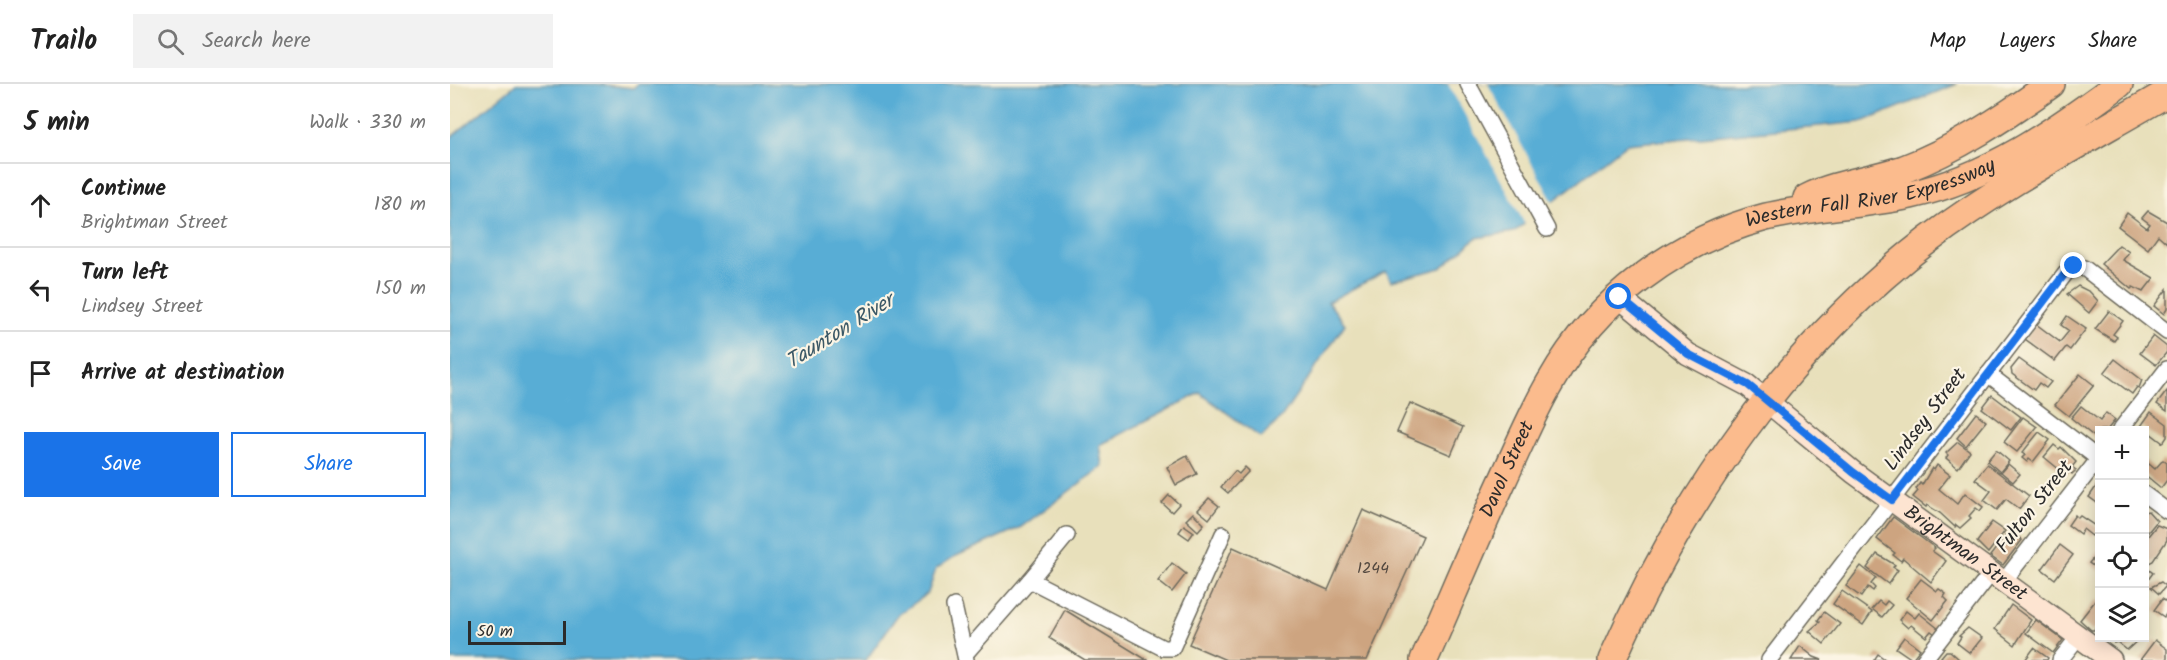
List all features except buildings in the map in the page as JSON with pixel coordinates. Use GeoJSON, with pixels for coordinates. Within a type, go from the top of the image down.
{"type":"FeatureCollection","features":[{"type":"Feature","properties":{"kind":"highway"},"geometry":{"type":"LineString","coordinates":[[1767,217],[1811,195],[1902,170],[1967,140],[2051,84]]}},
{"type":"Feature","properties":{"kind":"highway","name":"Western Fall River Expressway"},"geometry":{"type":"LineString","coordinates":[[1619,297],[1650,271],[1694,245],[1767,217],[1888,199],[1960,180],[2024,149],[2119,84]]}},
{"type":"Feature","properties":{"kind":"highway","name":"Western Fall River Expressway"},"geometry":{"type":"LineString","coordinates":[[1768,401],[1831,327],[1927,241],[1979,205],[2167,93]]}},
{"type":"Feature","properties":{"kind":"highway","name":"Davol Street"},"geometry":{"type":"LineString","coordinates":[[1424,660],[1517,449],[1551,381],[1580,338],[1619,297]]}},
{"type":"Feature","properties":{"kind":"highway"},"geometry":{"type":"LineString","coordinates":[[1612,660],[1640,599],[1688,513],[1718,467],[1768,401]]}},
{"type":"Feature","properties":{"kind":"main road","name":"Brightman Street"},"geometry":{"type":"LineString","coordinates":[[1619,297],[1688,354],[1748,385],[1853,472],[2111,660]]}},
{"type":"Feature","properties":{"kind":"street"},"geometry":{"type":"LineString","coordinates":[[1468,84],[1547,229]]}},
{"type":"Feature","properties":{"kind":"street","name":"Lindsey Street"},"geometry":{"type":"LineString","coordinates":[[1769,660],[2067,271],[2074,266],[2084,268],[2167,332]]}},
{"type":"Feature","properties":{"kind":"street"},"geometry":{"type":"LineString","coordinates":[[2123,426],[2167,369]]}},
{"type":"Feature","properties":{"kind":"street"},"geometry":{"type":"LineString","coordinates":[[1988,374],[2095,456]]}},
{"type":"Feature","properties":{"kind":"street","name":"Fulton Street"},"geometry":{"type":"LineString","coordinates":[[1924,660],[2095,464]]}},
{"type":"Feature","properties":{"kind":"street"},"geometry":{"type":"LineString","coordinates":[[2149,497],[2167,512]]}},
{"type":"Feature","properties":{"kind":"street"},"geometry":{"type":"LineString","coordinates":[[1030,580],[1163,648],[1172,648],[1223,534]]}},
{"type":"Feature","properties":{"kind":"street"},"geometry":{"type":"LineString","coordinates":[[965,657],[1067,535]]}},
{"type":"Feature","properties":{"kind":"street"},"geometry":{"type":"LineString","coordinates":[[954,606],[965,657]]}},
{"type":"Feature","properties":{"kind":"street"},"geometry":{"type":"LineString","coordinates":[[2060,660],[2079,636]]}},
{"type":"Feature","properties":{"kind":"water","name":"Taunton River"},"geometry":{"type":"Polygon","coordinates":[[[516,84],[596,84],[633,88],[638,84],[1957,84],[1862,122],[1626,144],[1514,232],[1476,238],[1441,268],[1391,281],[1386,271],[1328,302],[1345,324],[1282,417],[1261,438],[1200,393],[1100,445],[1103,466],[1021,527],[954,557],[936,569],[928,593],[897,616],[866,660],[450,660],[450,138],[516,84]]]}},
{"type":"Feature","properties":{"kind":"pier"},"geometry":{"type":"Polygon","coordinates":[[[1448,84],[1488,84],[1554,204],[1526,226],[1448,84]]]}},
{"type":"Feature","properties":{"kind":"route"},"geometry":{"type":"LineString","coordinates":[[1619,297],[1688,354],[1748,385],[1853,472],[1883,491],[1892,500],[2069,268],[2074,266]]}}]}
